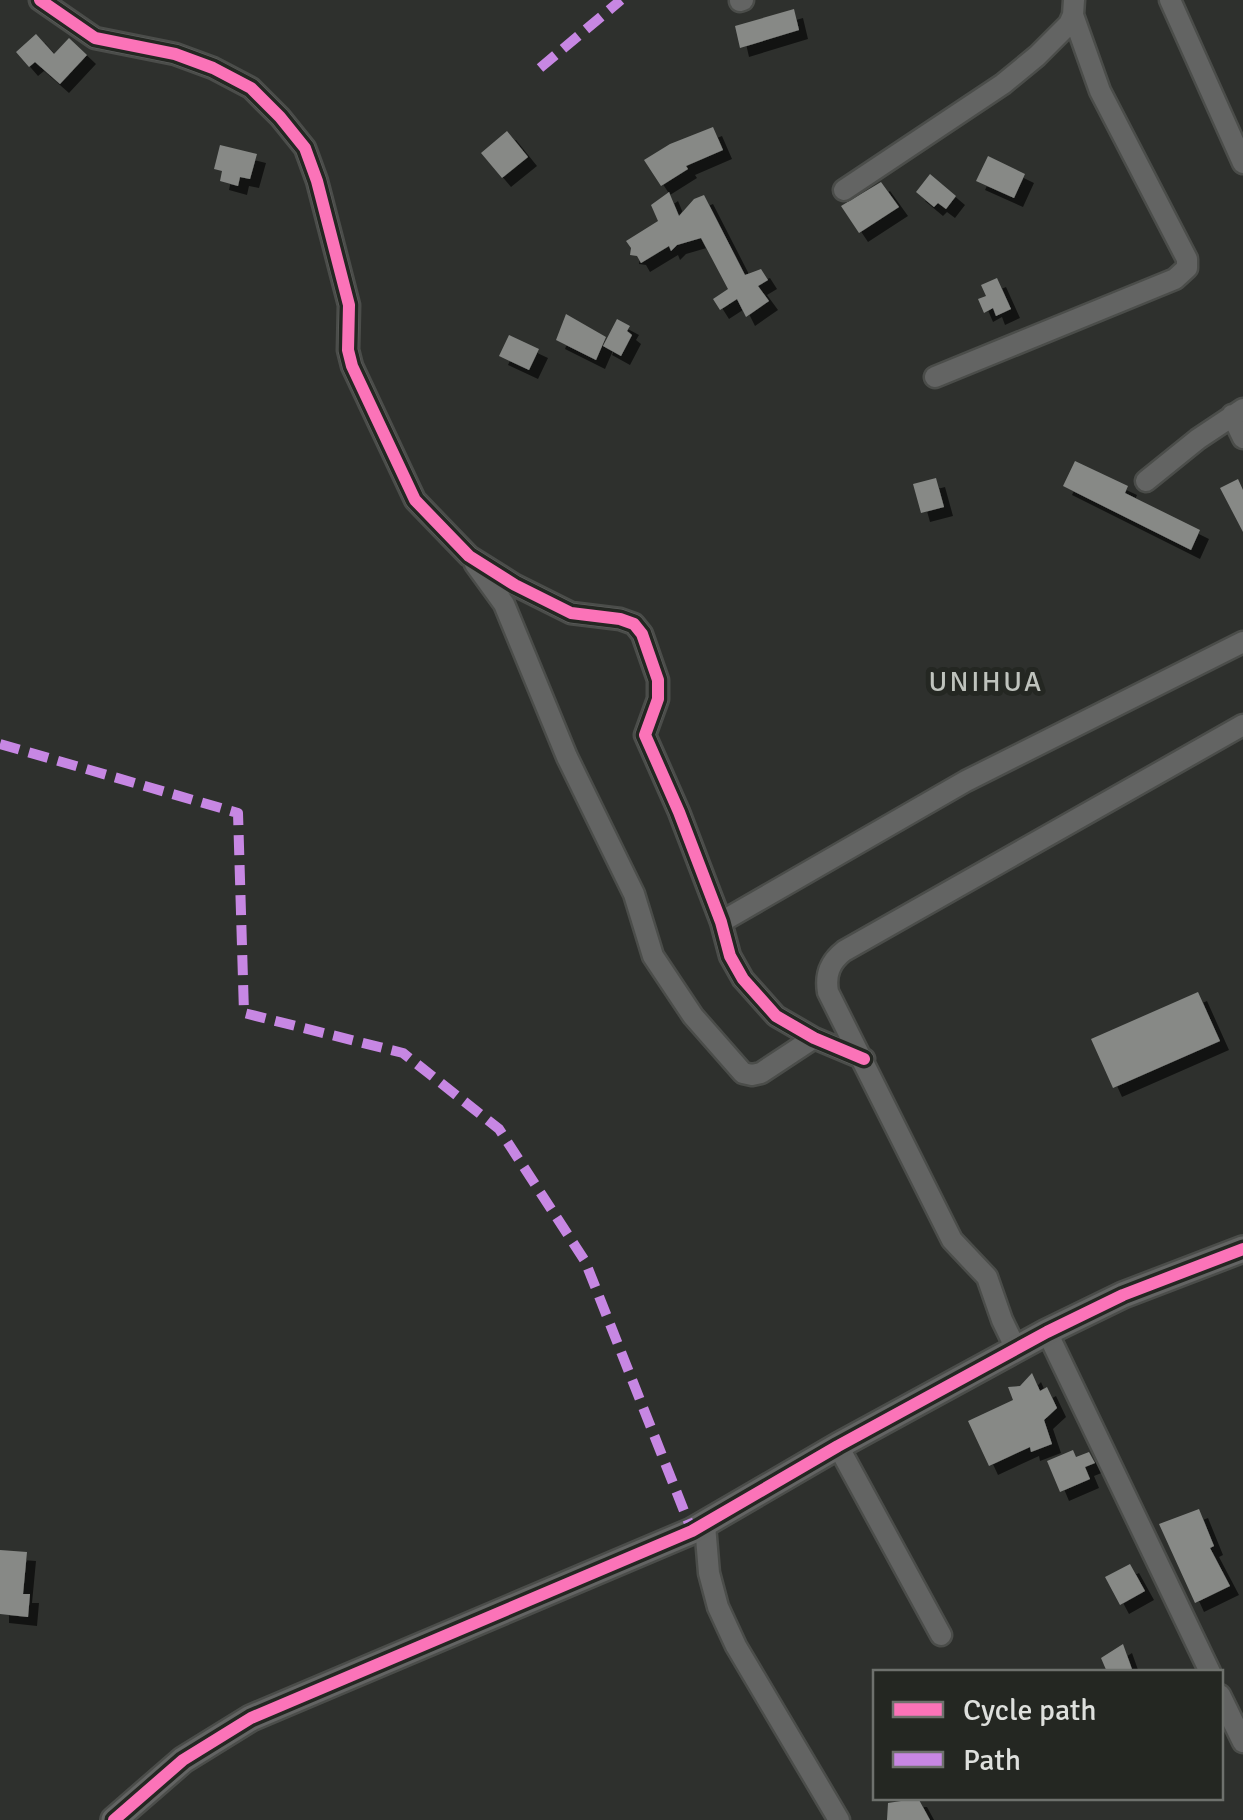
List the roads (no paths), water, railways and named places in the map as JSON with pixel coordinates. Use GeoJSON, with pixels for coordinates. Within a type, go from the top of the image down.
{"type":"FeatureCollection","features":[{"type":"Feature","properties":{"kind":"street"},"geometry":{"type":"LineString","coordinates":[[40,0],[95,38],[174,54],[214,68],[251,88],[305,148],[349,305],[348,350],[359,384],[415,500],[469,556],[504,604],[588,805],[634,894],[652,956],[670,986],[743,1072],[762,1073],[814,1038]]}},
{"type":"Feature","properties":{"kind":"street"},"geometry":{"type":"LineString","coordinates":[[1170,0],[1243,163]]}},
{"type":"Feature","properties":{"kind":"street"},"geometry":{"type":"LineString","coordinates":[[844,190],[1003,84],[1050,44],[1074,7]]}},
{"type":"Feature","properties":{"kind":"street"},"geometry":{"type":"LineString","coordinates":[[935,377],[1175,279],[1186,268],[1187,258],[1100,91],[1074,7]]}},
{"type":"Feature","properties":{"kind":"street"},"geometry":{"type":"LineString","coordinates":[[1146,481],[1237,412],[1243,438]]}},
{"type":"Feature","properties":{"kind":"street"},"geometry":{"type":"LineString","coordinates":[[469,556],[571,613],[634,624],[642,634],[658,680],[658,699],[646,735],[721,922],[730,956],[758,998],[776,1016],[864,1060]]}},
{"type":"Feature","properties":{"kind":"street"},"geometry":{"type":"LineString","coordinates":[[721,922],[966,781],[1243,642]]}},
{"type":"Feature","properties":{"kind":"street"},"geometry":{"type":"LineString","coordinates":[[1016,1348],[987,1277],[952,1240],[828,992],[826,980],[834,959],[1243,725]]}},
{"type":"Feature","properties":{"kind":"street"},"geometry":{"type":"LineString","coordinates":[[114,1820],[183,1760],[251,1718],[704,1525],[838,1446],[1047,1332],[1123,1295],[1243,1249]]}},
{"type":"Feature","properties":{"kind":"street"},"geometry":{"type":"LineString","coordinates":[[1047,1332],[1209,1670]]}},
{"type":"Feature","properties":{"kind":"street"},"geometry":{"type":"LineString","coordinates":[[838,1446],[941,1636]]}},
{"type":"Feature","properties":{"kind":"street"},"geometry":{"type":"LineString","coordinates":[[704,1525],[709,1574],[736,1646],[839,1820]]}},
{"type":"Feature","properties":{"kind":"street"},"geometry":{"type":"LineString","coordinates":[[1223,1701],[1243,1742]]}},
{"type":"Feature","properties":{"kind":"district","name":"UNIHUA"},"geometry":{"type":"Point","coordinates":[986,682]}}]}
